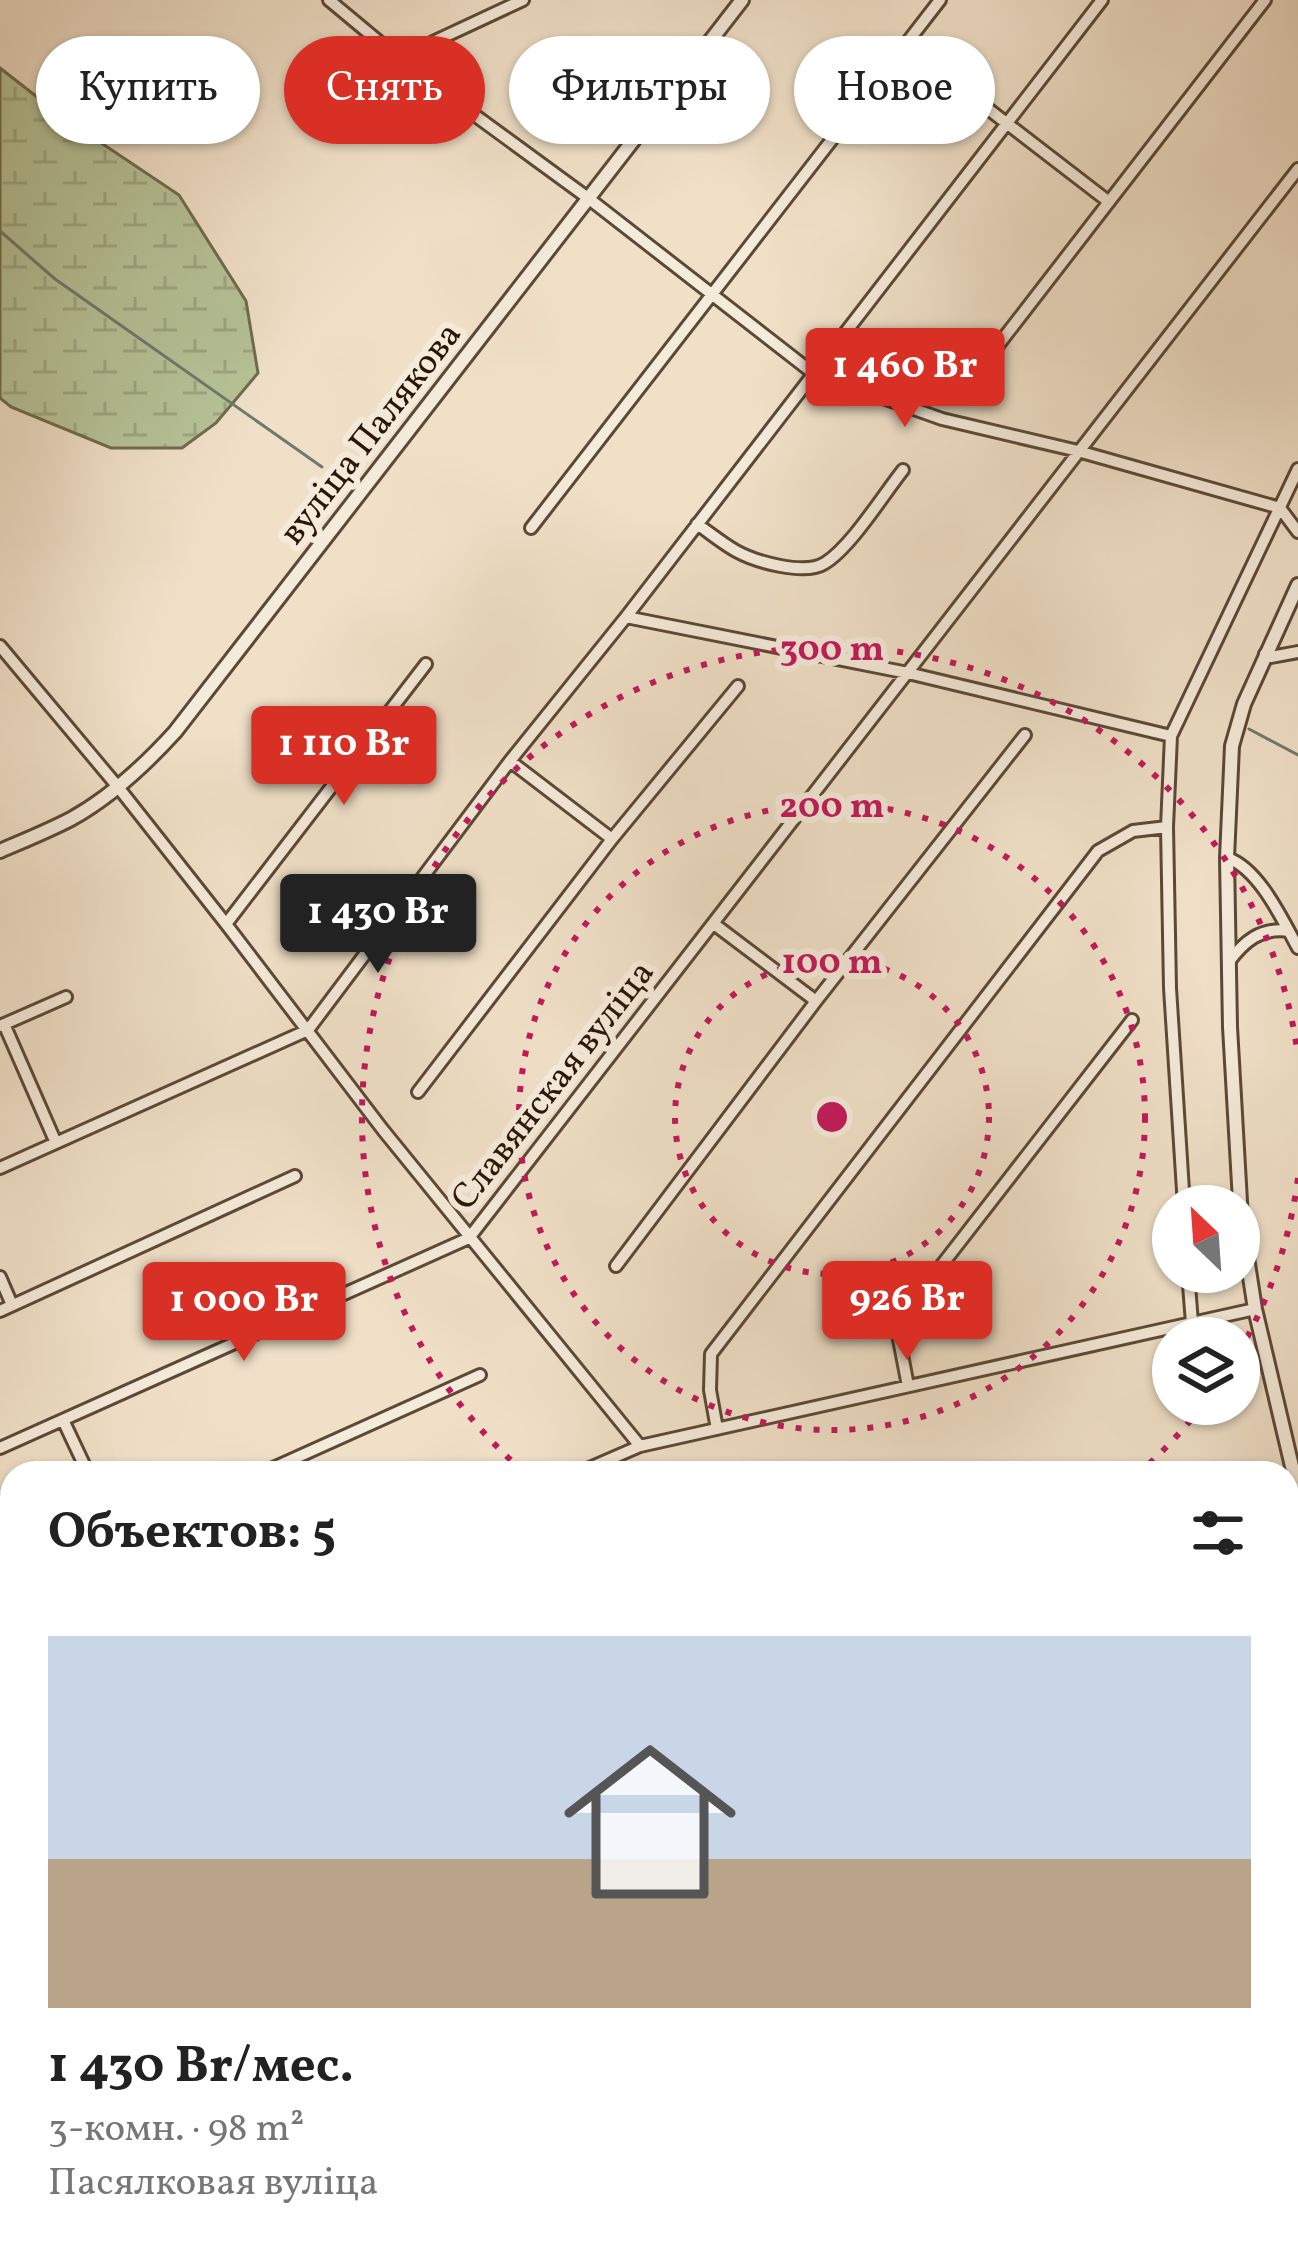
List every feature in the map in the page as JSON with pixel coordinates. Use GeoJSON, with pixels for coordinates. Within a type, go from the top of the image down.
{"type":"FeatureCollection","features":[{"type":"Feature","properties":{"kind":"street"},"geometry":{"type":"LineString","coordinates":[[329,0],[372,36]]}},
{"type":"Feature","properties":{"kind":"street"},"geometry":{"type":"LineString","coordinates":[[444,36],[523,0]]}},
{"type":"Feature","properties":{"kind":"street","name":"вуліца Палякова"},"geometry":{"type":"LineString","coordinates":[[0,851],[70,820],[139,770],[175,732],[742,0]]}},
{"type":"Feature","properties":{"kind":"street"},"geometry":{"type":"LineString","coordinates":[[912,36],[940,0]]}},
{"type":"Feature","properties":{"kind":"street"},"geometry":{"type":"LineString","coordinates":[[0,1168],[308,1030],[1102,0]]}},
{"type":"Feature","properties":{"kind":"street"},"geometry":{"type":"LineString","coordinates":[[989,357],[1265,0]]}},
{"type":"Feature","properties":{"kind":"street"},"geometry":{"type":"LineString","coordinates":[[995,114],[1109,202]]}},
{"type":"Feature","properties":{"kind":"street"},"geometry":{"type":"LineString","coordinates":[[485,123],[813,374],[942,418],[1280,508],[1298,532]]}},
{"type":"Feature","properties":{"kind":"street"},"geometry":{"type":"LineString","coordinates":[[531,528],[829,144]]}},
{"type":"Feature","properties":{"kind":"street","name":"Славянская вуліца"},"geometry":{"type":"LineString","coordinates":[[0,1448],[469,1238],[1298,169]]}},
{"type":"Feature","properties":{"kind":"street"},"geometry":{"type":"LineString","coordinates":[[1183,1185],[1169,988],[1171,736],[1298,469]]}},
{"type":"Feature","properties":{"kind":"street"},"geometry":{"type":"LineString","coordinates":[[698,524],[749,557],[812,569],[838,553],[903,470]]}},
{"type":"Feature","properties":{"kind":"street"},"geometry":{"type":"LineString","coordinates":[[1291,1461],[1255,1309],[1241,1219],[1227,858],[1232,746],[1244,704],[1298,585]]}},
{"type":"Feature","properties":{"kind":"street"},"geometry":{"type":"LineString","coordinates":[[626,617],[908,673],[1171,736]]}},
{"type":"Feature","properties":{"kind":"street"},"geometry":{"type":"LineString","coordinates":[[0,646],[118,787],[469,1238],[640,1446]]}},
{"type":"Feature","properties":{"kind":"street"},"geometry":{"type":"LineString","coordinates":[[1265,654],[1298,652]]}},
{"type":"Feature","properties":{"kind":"street"},"geometry":{"type":"LineString","coordinates":[[226,924],[426,664]]}},
{"type":"Feature","properties":{"kind":"street"},"geometry":{"type":"LineString","coordinates":[[418,1092],[612,839],[738,686]]}},
{"type":"Feature","properties":{"kind":"street"},"geometry":{"type":"LineString","coordinates":[[616,1266],[1025,735]]}},
{"type":"Feature","properties":{"kind":"street"},"geometry":{"type":"LineString","coordinates":[[511,761],[612,839]]}},
{"type":"Feature","properties":{"kind":"street"},"geometry":{"type":"LineString","coordinates":[[717,1429],[710,1390],[711,1354],[1098,851],[1133,831],[1167,827]]}},
{"type":"Feature","properties":{"kind":"street"},"geometry":{"type":"LineString","coordinates":[[1227,858],[1238,861],[1265,891],[1298,948]]}},
{"type":"Feature","properties":{"kind":"street"},"geometry":{"type":"LineString","coordinates":[[714,924],[816,1001]]}},
{"type":"Feature","properties":{"kind":"street"},"geometry":{"type":"LineString","coordinates":[[1228,963],[1250,938],[1267,931],[1289,932]]}},
{"type":"Feature","properties":{"kind":"street"},"geometry":{"type":"LineString","coordinates":[[56,1143],[2,1025],[66,997]]}},
{"type":"Feature","properties":{"kind":"street"},"geometry":{"type":"LineString","coordinates":[[908,1386],[898,1334],[903,1315],[1132,1020]]}},
{"type":"Feature","properties":{"kind":"street"},"geometry":{"type":"LineString","coordinates":[[0,1277],[6,1308],[295,1176]]}},
{"type":"Feature","properties":{"kind":"street"},"geometry":{"type":"LineString","coordinates":[[1221,1317],[1255,1309]]}},
{"type":"Feature","properties":{"kind":"street"},"geometry":{"type":"LineString","coordinates":[[606,1461],[640,1446],[1152,1333]]}},
{"type":"Feature","properties":{"kind":"street"},"geometry":{"type":"LineString","coordinates":[[289,1461],[480,1375]]}},
{"type":"Feature","properties":{"kind":"street"},"geometry":{"type":"LineString","coordinates":[[63,1420],[82,1461]]}},
{"type":"Feature","properties":{"kind":"green space"},"geometry":{"type":"Polygon","coordinates":[[[0,68],[36,96],[36,144],[103,144],[179,195],[246,301],[258,373],[216,423],[182,448],[111,448],[11,407],[0,398],[0,68]]]}},
{"type":"Feature","properties":{"kind":"waterway"},"geometry":{"type":"LineString","coordinates":[[0,231],[55,279],[322,467]]}},
{"type":"Feature","properties":{"kind":"waterway"},"geometry":{"type":"LineString","coordinates":[[1249,729],[1298,755]]}}]}
